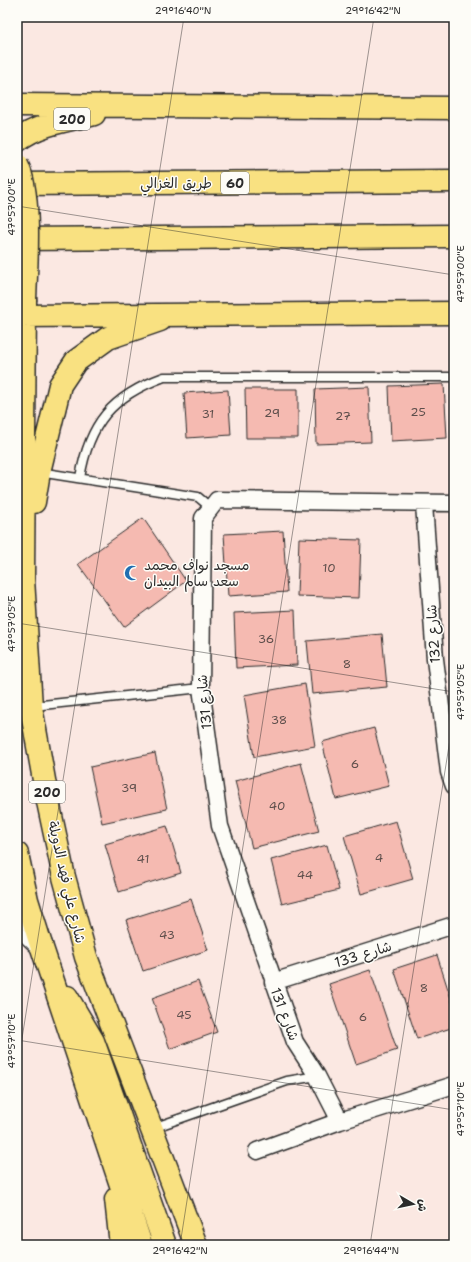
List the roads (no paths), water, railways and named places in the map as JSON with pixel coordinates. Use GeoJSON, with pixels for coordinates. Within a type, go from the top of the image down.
{"type":"FeatureCollection","features":[{"type":"Feature","properties":{"kind":"main road"},"geometry":{"type":"LineString","coordinates":[[17,105],[454,108]]}},
{"type":"Feature","properties":{"kind":"main road","name":"200"},"geometry":{"type":"LineString","coordinates":[[17,141],[24,135],[59,122],[130,106]]}},
{"type":"Feature","properties":{"kind":"main road","name":"شارع علي فهد الدويلة"},"geometry":{"type":"LineString","coordinates":[[17,165],[23,180],[25,193],[26,229],[22,311],[23,579],[31,707],[61,862],[86,957],[153,1128],[196,1245]]}},
{"type":"Feature","properties":{"kind":"main road","name":"طريق الغزالي"},"geometry":{"type":"LineString","coordinates":[[17,184],[454,181]]}},
{"type":"Feature","properties":{"kind":"main road"},"geometry":{"type":"LineString","coordinates":[[17,239],[454,236]]}},
{"type":"Feature","properties":{"kind":"main road"},"geometry":{"type":"LineString","coordinates":[[22,311],[176,314],[454,313]]}},
{"type":"Feature","properties":{"kind":"main road"},"geometry":{"type":"LineString","coordinates":[[23,579],[39,472],[60,385],[76,361],[108,338],[176,314]]}},
{"type":"Feature","properties":{"kind":"main road"},"geometry":{"type":"LineString","coordinates":[[17,854],[41,945],[141,1245]]}},
{"type":"Feature","properties":{"kind":"main road"},"geometry":{"type":"LineString","coordinates":[[52,977],[75,1008],[93,1040],[165,1245]]}},
{"type":"Feature","properties":{"kind":"main road"},"geometry":{"type":"LineString","coordinates":[[111,1152],[121,1245]]}},
{"type":"Feature","properties":{"kind":"street"},"geometry":{"type":"LineString","coordinates":[[211,508],[217,500],[424,504],[454,503]]}},
{"type":"Feature","properties":{"kind":"street","name":"شارع 132"},"geometry":{"type":"LineString","coordinates":[[424,504],[435,659],[449,772],[454,786]]}},
{"type":"Feature","properties":{"kind":"street","name":"شارع 131"},"geometry":{"type":"LineString","coordinates":[[211,508],[203,518],[201,688],[220,826],[295,1042],[317,1076],[340,1121]]}},
{"type":"Feature","properties":{"kind":"street"},"geometry":{"type":"LineString","coordinates":[[17,922],[41,945]]}},
{"type":"Feature","properties":{"kind":"street","name":"شارع 133"},"geometry":{"type":"LineString","coordinates":[[273,982],[454,925]]}},
{"type":"Feature","properties":{"kind":"street"},"geometry":{"type":"LineString","coordinates":[[257,1151],[340,1121],[454,1085]]}},
{"type":"Feature","properties":{"kind":"lane"},"geometry":{"type":"LineString","coordinates":[[80,478],[92,433],[106,414],[123,397],[142,385],[164,377],[454,376]]}},
{"type":"Feature","properties":{"kind":"lane"},"geometry":{"type":"LineString","coordinates":[[39,472],[198,497],[211,508]]}},
{"type":"Feature","properties":{"kind":"lane"},"geometry":{"type":"LineString","coordinates":[[31,707],[201,688]]}},
{"type":"Feature","properties":{"kind":"lane"},"geometry":{"type":"LineString","coordinates":[[153,1128],[287,1080],[317,1076]]}},
{"type":"Feature","properties":{"kind":"place","name":"مسجد نواف محمد سعد سالم البيدان"},"geometry":{"type":"Point","coordinates":[132,573]}}]}
